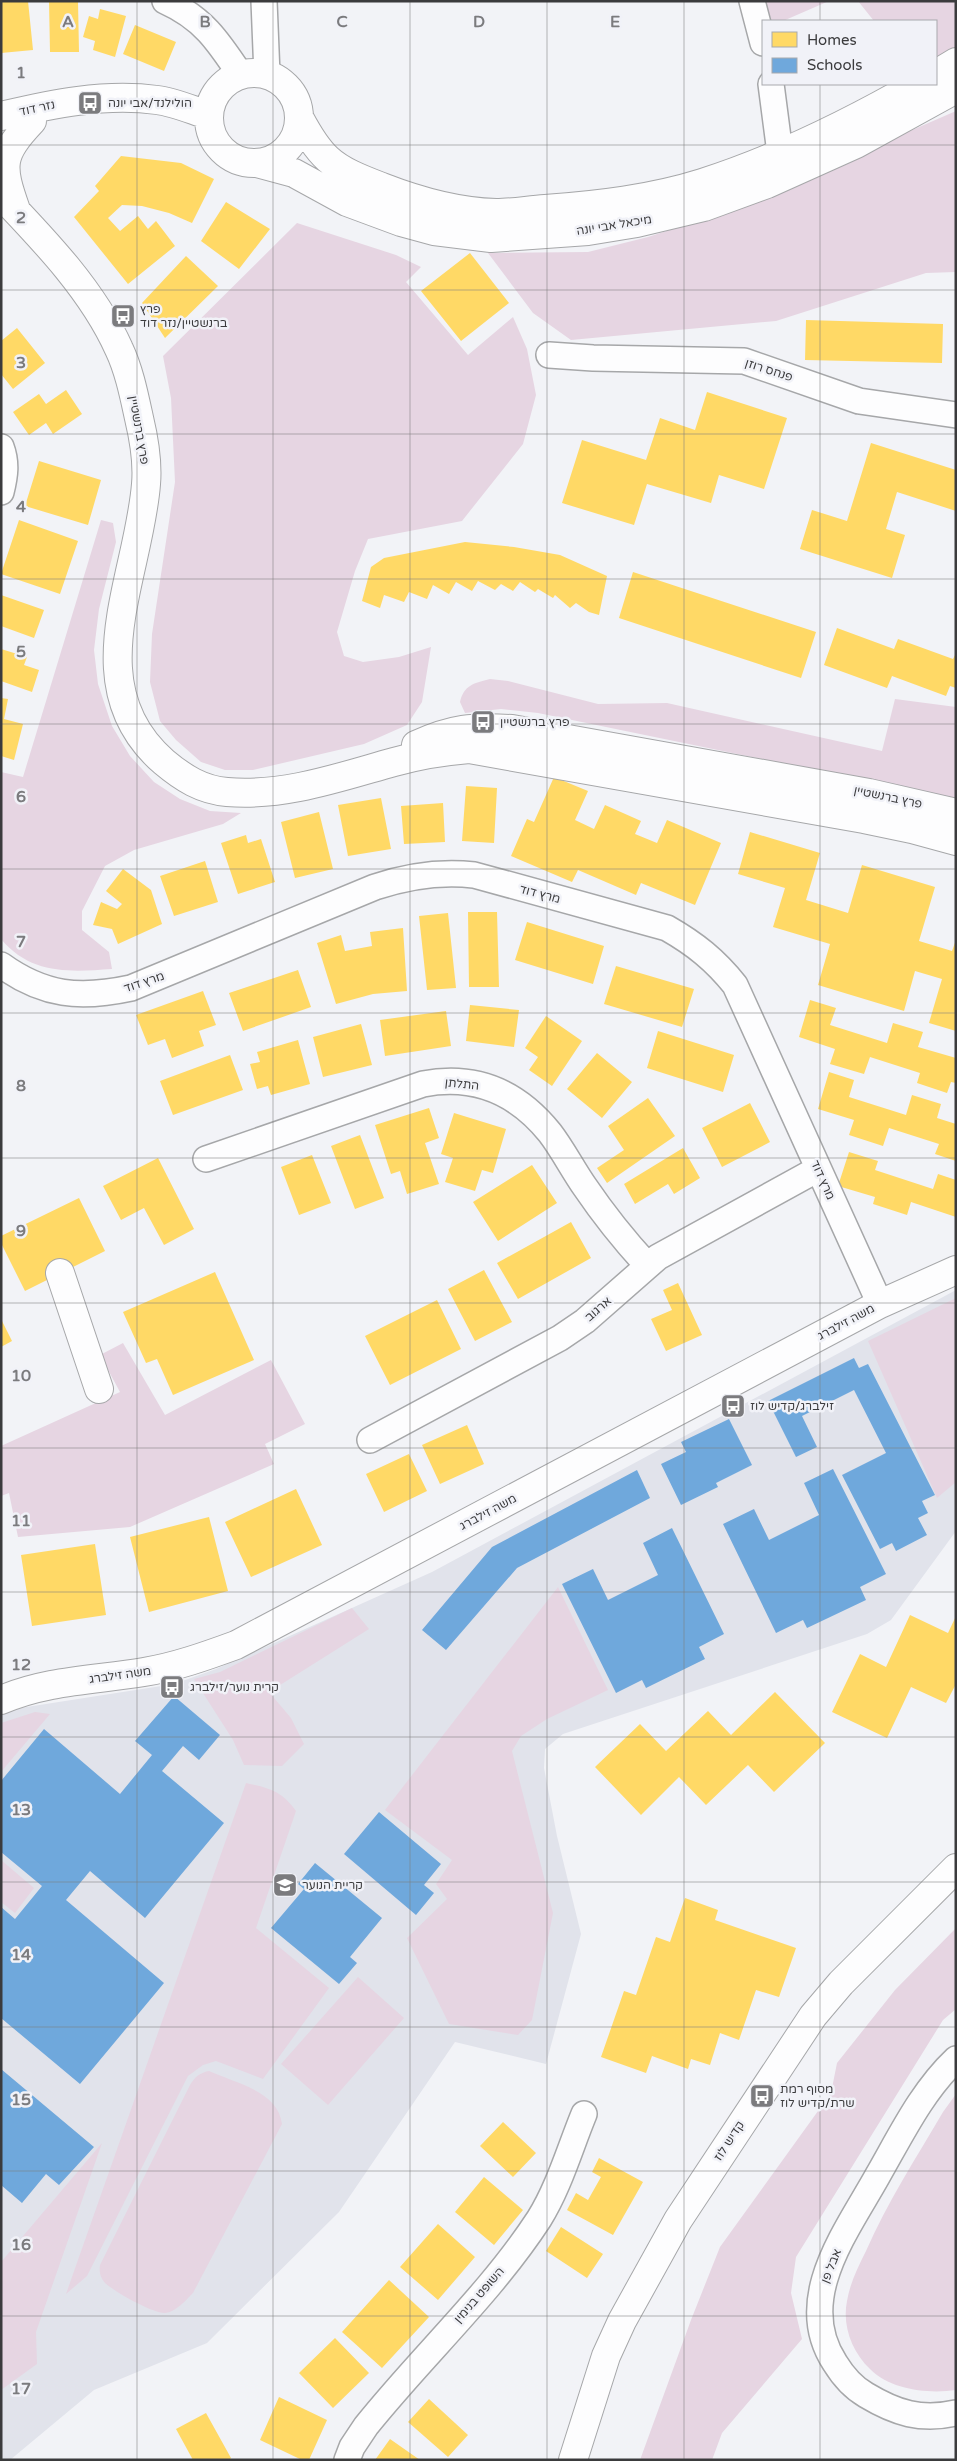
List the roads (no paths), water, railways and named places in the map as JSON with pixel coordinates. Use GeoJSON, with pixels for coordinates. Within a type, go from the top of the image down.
{"type":"FeatureCollection","features":[{"type":"Feature","properties":{"kind":"street"},"geometry":{"type":"LineString","coordinates":[[165,1],[199,20],[215,37],[240,74]]}},
{"type":"Feature","properties":{"kind":"street"},"geometry":{"type":"LineString","coordinates":[[264,1],[267,75]]}},
{"type":"Feature","properties":{"kind":"street"},"geometry":{"type":"LineString","coordinates":[[752,1],[762,39]]}},
{"type":"Feature","properties":{"kind":"street"},"geometry":{"type":"LineString","coordinates":[[937,73],[956,62]]}},
{"type":"Feature","properties":{"kind":"street"},"geometry":{"type":"LineString","coordinates":[[262,73],[267,75],[277,78],[289,89],[298,103],[300,119],[297,135],[288,148],[273,160],[258,164],[242,162],[222,150],[210,130],[208,115],[215,93],[226,82],[240,74],[262,73]]}},
{"type":"Feature","properties":{"kind":"street"},"geometry":{"type":"LineString","coordinates":[[771,85],[780,153]]}},
{"type":"Feature","properties":{"kind":"street","name":"מיכאל אבי יונה"},"geometry":{"type":"LineString","coordinates":[[300,119],[316,146],[330,161],[360,178],[411,198],[442,206],[495,213],[588,206],[636,199],[701,184],[780,153],[848,122],[916,85]]}},
{"type":"Feature","properties":{"kind":"street","name":"מיכאל אבי יונה"},"geometry":{"type":"LineString","coordinates":[[258,164],[294,173],[347,202],[400,222],[434,230],[491,238],[588,231],[637,224],[704,207],[767,184],[856,144],[956,89]]}},
{"type":"Feature","properties":{"kind":"street"},"geometry":{"type":"LineString","coordinates":[[62,103],[107,97],[158,100],[208,115]]}},
{"type":"Feature","properties":{"kind":"street","name":"נזר דוד"},"geometry":{"type":"LineString","coordinates":[[1,116],[62,103]]}},
{"type":"Feature","properties":{"kind":"street","name":"נזר דוד"},"geometry":{"type":"LineString","coordinates":[[1,140],[62,103]]}},
{"type":"Feature","properties":{"kind":"street","name":"פרץ ברנשטיין"},"geometry":{"type":"LineString","coordinates":[[32,121],[12,138],[4,158],[5,181],[12,209],[65,266],[103,318],[120,350],[140,418],[146,453],[146,483],[120,619],[116,653],[119,685],[126,711],[137,731],[156,755],[181,776],[202,787],[224,792],[247,794],[279,791],[354,774],[406,759],[444,751],[469,749],[864,819],[956,841]]}},
{"type":"Feature","properties":{"kind":"street","name":"פנחס רוזן"},"geometry":{"type":"LineString","coordinates":[[549,355],[593,358],[744,361],[859,401],[956,415]]}},
{"type":"Feature","properties":{"kind":"street"},"geometry":{"type":"LineString","coordinates":[[1,447],[5,457],[6,476],[1,492]]}},
{"type":"Feature","properties":{"kind":"street","name":"פרץ ברנשטיין"},"geometry":{"type":"LineString","coordinates":[[354,774],[443,732],[473,727],[512,728],[869,793],[956,813]]}},
{"type":"Feature","properties":{"kind":"street","name":"מרץ דוד"},"geometry":{"type":"LineString","coordinates":[[1,964],[14,975],[55,992],[106,993],[149,982],[399,879],[451,872],[474,875],[668,928],[696,944],[718,964],[735,985],[880,1304]]}},
{"type":"Feature","properties":{"kind":"street","name":"התלתן"},"geometry":{"type":"LineString","coordinates":[[206,1159],[423,1084],[442,1080],[481,1084],[506,1094],[528,1109],[551,1134],[605,1216],[647,1265]]}},
{"type":"Feature","properties":{"kind":"street","name":"ארגוב"},"geometry":{"type":"LineString","coordinates":[[370,1440],[560,1338],[585,1321],[647,1265],[693,1236],[818,1170]]}},
{"type":"Feature","properties":{"kind":"street","name":"משה זילברג"},"geometry":{"type":"LineString","coordinates":[[1,1700],[49,1684],[146,1672],[203,1657],[236,1645],[880,1304],[956,1270]]}},
{"type":"Feature","properties":{"kind":"street"},"geometry":{"type":"LineString","coordinates":[[60,1273],[99,1389]]}},
{"type":"Feature","properties":{"kind":"street","name":"קדיש לוז"},"geometry":{"type":"LineString","coordinates":[[573,2460],[606,2356],[622,2321],[678,2220],[813,2016],[841,1984],[956,1868]]}},
{"type":"Feature","properties":{"kind":"street","name":"אבל פן"},"geometry":{"type":"LineString","coordinates":[[956,2059],[916,2108],[835,2254],[823,2280],[820,2307],[821,2336],[845,2378],[859,2391],[880,2403],[921,2417],[956,2413]]}},
{"type":"Feature","properties":{"kind":"street","name":"השופט בנימין"},"geometry":{"type":"LineString","coordinates":[[346,2460],[352,2447],[377,2413],[504,2267],[540,2217],[552,2195],[584,2114]]}},
{"type":"Feature","properties":{"kind":"place","name":"הולילנד/אבי יונה"},"geometry":{"type":"Point","coordinates":[90,103]}},
{"type":"Feature","properties":{"kind":"place","name":"פרץ ברנשטיין/נזר דוד"},"geometry":{"type":"Point","coordinates":[123,316]}},
{"type":"Feature","properties":{"kind":"place","name":"פרץ ברנשטיין"},"geometry":{"type":"Point","coordinates":[483,722]}},
{"type":"Feature","properties":{"kind":"place","name":"זילברג/קדיש לוז"},"geometry":{"type":"Point","coordinates":[733,1406]}},
{"type":"Feature","properties":{"kind":"place","name":"קרית נוער/זילברג"},"geometry":{"type":"Point","coordinates":[172,1687]}},
{"type":"Feature","properties":{"kind":"place","name":"קריית הנוער"},"geometry":{"type":"Point","coordinates":[285,1885]}},
{"type":"Feature","properties":{"kind":"place","name":"מסוף רמת שרת/קדיש לוז"},"geometry":{"type":"Point","coordinates":[762,2096]}}]}
